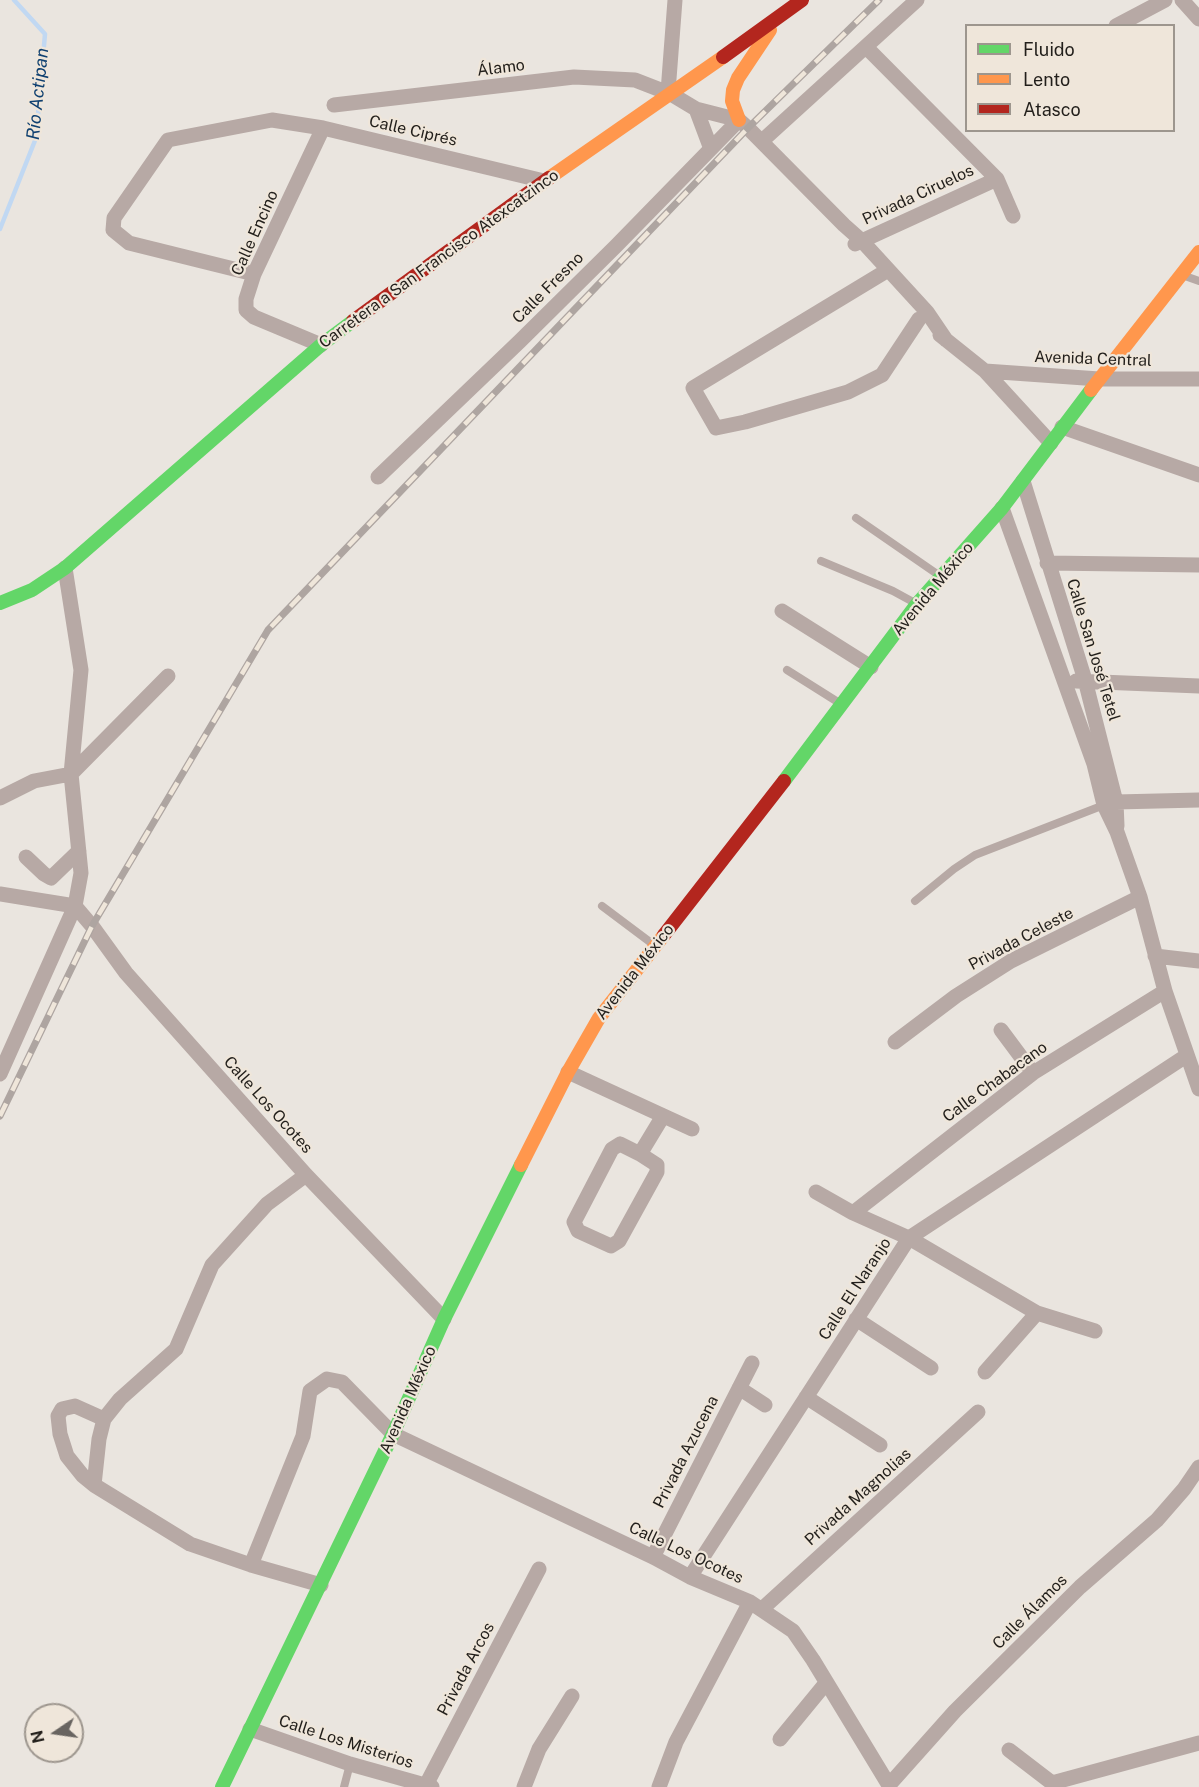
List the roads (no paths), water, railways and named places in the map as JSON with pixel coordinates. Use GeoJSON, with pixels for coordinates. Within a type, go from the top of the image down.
{"type":"FeatureCollection","features":[{"type":"Feature","properties":{"kind":"main road","name":"Carretera a San Francisco Atexcatzinco"},"geometry":{"type":"LineString","coordinates":[[0,603],[32,590],[65,568],[321,345],[544,181],[802,0]]}},
{"type":"Feature","properties":{"kind":"main road"},"geometry":{"type":"LineString","coordinates":[[739,120],[732,101],[733,90],[738,78],[776,20]]}},
{"type":"Feature","properties":{"kind":"main road","name":"Avenida México"},"geometry":{"type":"LineString","coordinates":[[222,1787],[393,1434],[444,1319],[568,1072],[599,1018],[842,705],[917,604],[1002,508],[1098,379],[1199,252]]}},
{"type":"Feature","properties":{"kind":"street"},"geometry":{"type":"LineString","coordinates":[[675,0],[669,93],[696,109],[739,120],[762,141],[844,225],[920,319],[985,371],[1051,442]]}},
{"type":"Feature","properties":{"kind":"street"},"geometry":{"type":"LineString","coordinates":[[762,141],[917,0]]}},
{"type":"Feature","properties":{"kind":"street"},"geometry":{"type":"LineString","coordinates":[[1120,24],[1165,0]]}},
{"type":"Feature","properties":{"kind":"street"},"geometry":{"type":"LineString","coordinates":[[1182,0],[1199,19]]}},
{"type":"Feature","properties":{"kind":"street","name":"Privada Ciruelos"},"geometry":{"type":"LineString","coordinates":[[866,47],[997,179],[1013,216]]}},
{"type":"Feature","properties":{"kind":"street","name":"Álamo"},"geometry":{"type":"LineString","coordinates":[[334,105],[574,78],[635,80],[669,93]]}},
{"type":"Feature","properties":{"kind":"street"},"geometry":{"type":"LineString","coordinates":[[696,109],[711,148]]}},
{"type":"Feature","properties":{"kind":"street","name":"Calle Ciprés"},"geometry":{"type":"LineString","coordinates":[[254,274],[129,243],[113,230],[114,218],[168,140],[272,120],[323,128],[544,181]]}},
{"type":"Feature","properties":{"kind":"street","name":"Calle Fresno"},"geometry":{"type":"LineString","coordinates":[[378,477],[528,333],[739,120]]}},
{"type":"Feature","properties":{"kind":"street","name":"Calle Encino"},"geometry":{"type":"LineString","coordinates":[[321,345],[254,317],[246,310],[246,299],[254,274],[323,128]]}},
{"type":"Feature","properties":{"kind":"street","name":"Privada Ciruelos"},"geometry":{"type":"LineString","coordinates":[[858,243],[997,179]]}},
{"type":"Feature","properties":{"kind":"street"},"geometry":{"type":"LineString","coordinates":[[884,273],[693,388],[716,428],[745,422],[848,392],[882,375],[920,319]]}},
{"type":"Feature","properties":{"kind":"street"},"geometry":{"type":"LineString","coordinates":[[884,273],[927,312],[946,340]]}},
{"type":"Feature","properties":{"kind":"street","name":"Avenida Central"},"geometry":{"type":"LineString","coordinates":[[985,371],[1098,379],[1199,379]]}},
{"type":"Feature","properties":{"kind":"street"},"geometry":{"type":"LineString","coordinates":[[1062,427],[1199,475]]}},
{"type":"Feature","properties":{"kind":"street","name":"Calle San José Tetel"},"geometry":{"type":"LineString","coordinates":[[1023,481],[1085,681],[1117,832],[1140,897],[1165,991],[1199,1089]]}},
{"type":"Feature","properties":{"kind":"street","name":"Calle San José Tetel"},"geometry":{"type":"LineString","coordinates":[[1002,508],[1110,803]]}},
{"type":"Feature","properties":{"kind":"street"},"geometry":{"type":"LineString","coordinates":[[1047,563],[1199,564]]}},
{"type":"Feature","properties":{"kind":"street"},"geometry":{"type":"LineString","coordinates":[[0,1074],[75,906],[81,873],[71,774],[81,670],[65,568]]}},
{"type":"Feature","properties":{"kind":"street"},"geometry":{"type":"LineString","coordinates":[[782,611],[871,667]]}},
{"type":"Feature","properties":{"kind":"street"},"geometry":{"type":"LineString","coordinates":[[0,798],[34,781],[71,774],[168,676]]}},
{"type":"Feature","properties":{"kind":"street"},"geometry":{"type":"LineString","coordinates":[[1064,682],[1199,686]]}},
{"type":"Feature","properties":{"kind":"street"},"geometry":{"type":"LineString","coordinates":[[1110,803],[1199,800]]}},
{"type":"Feature","properties":{"kind":"street"},"geometry":{"type":"LineString","coordinates":[[26,857],[51,878],[79,851]]}},
{"type":"Feature","properties":{"kind":"street"},"geometry":{"type":"LineString","coordinates":[[0,894],[75,906]]}},
{"type":"Feature","properties":{"kind":"street","name":"Privada Celeste"},"geometry":{"type":"LineString","coordinates":[[895,1042],[956,996],[1011,961],[1140,897]]}},
{"type":"Feature","properties":{"kind":"street","name":"Calle Los Ocotes"},"geometry":{"type":"LineString","coordinates":[[75,906],[126,973],[306,1175],[444,1319]]}},
{"type":"Feature","properties":{"kind":"street"},"geometry":{"type":"LineString","coordinates":[[1155,956],[1199,961]]}},
{"type":"Feature","properties":{"kind":"street","name":"Calle Chabacano"},"geometry":{"type":"LineString","coordinates":[[853,1213],[1033,1073],[1165,991]]}},
{"type":"Feature","properties":{"kind":"street"},"geometry":{"type":"LineString","coordinates":[[1001,1029],[1033,1073]]}},
{"type":"Feature","properties":{"kind":"street","name":"Calle El Naranjo"},"geometry":{"type":"LineString","coordinates":[[690,1577],[909,1239],[1186,1056]]}},
{"type":"Feature","properties":{"kind":"street"},"geometry":{"type":"LineString","coordinates":[[568,1072],[692,1129]]}},
{"type":"Feature","properties":{"kind":"street"},"geometry":{"type":"LineString","coordinates":[[640,1154],[663,1116]]}},
{"type":"Feature","properties":{"kind":"street"},"geometry":{"type":"LineString","coordinates":[[620,1144],[640,1154],[657,1165],[657,1172],[619,1241],[611,1246],[578,1230],[574,1222],[612,1149],[620,1144]]}},
{"type":"Feature","properties":{"kind":"street"},"geometry":{"type":"LineString","coordinates":[[94,1485],[99,1439],[104,1419],[120,1399],[176,1349],[212,1265],[267,1204],[306,1175]]}},
{"type":"Feature","properties":{"kind":"street"},"geometry":{"type":"LineString","coordinates":[[816,1192],[853,1213],[909,1239],[1037,1313],[1095,1331]]}},
{"type":"Feature","properties":{"kind":"street"},"geometry":{"type":"LineString","coordinates":[[985,1372],[1037,1313]]}},
{"type":"Feature","properties":{"kind":"street"},"geometry":{"type":"LineString","coordinates":[[856,1319],[930,1368]]}},
{"type":"Feature","properties":{"kind":"street","name":"Privada Azucena"},"geometry":{"type":"LineString","coordinates":[[652,1557],[752,1363]]}},
{"type":"Feature","properties":{"kind":"street"},"geometry":{"type":"LineString","coordinates":[[251,1565],[303,1436],[310,1391],[327,1378],[342,1382],[393,1434]]}},
{"type":"Feature","properties":{"kind":"street"},"geometry":{"type":"LineString","coordinates":[[739,1388],[765,1405]]}},
{"type":"Feature","properties":{"kind":"street"},"geometry":{"type":"LineString","coordinates":[[806,1397],[880,1445]]}},
{"type":"Feature","properties":{"kind":"street"},"geometry":{"type":"LineString","coordinates":[[104,1419],[75,1406],[62,1409],[58,1416],[60,1434],[67,1456],[83,1476],[94,1485],[190,1544],[251,1565],[321,1585]]}},
{"type":"Feature","properties":{"kind":"street","name":"Privada Magnolias"},"geometry":{"type":"LineString","coordinates":[[659,1787],[676,1742],[717,1662],[756,1606],[978,1412]]}},
{"type":"Feature","properties":{"kind":"street","name":"Calle Los Ocotes"},"geometry":{"type":"LineString","coordinates":[[393,1434],[690,1577],[756,1606],[793,1631],[890,1786]]}},
{"type":"Feature","properties":{"kind":"street","name":"Calle Álamos"},"geometry":{"type":"LineString","coordinates":[[890,1786],[955,1712],[1080,1587],[1157,1520],[1184,1489],[1199,1467]]}},
{"type":"Feature","properties":{"kind":"street","name":"Privada Arcos"},"geometry":{"type":"LineString","coordinates":[[429,1786],[539,1569]]}},
{"type":"Feature","properties":{"kind":"street"},"geometry":{"type":"LineString","coordinates":[[780,1739],[826,1683]]}},
{"type":"Feature","properties":{"kind":"street"},"geometry":{"type":"LineString","coordinates":[[524,1787],[539,1749],[572,1696]]}},
{"type":"Feature","properties":{"kind":"street","name":"Calle Los Misterios"},"geometry":{"type":"LineString","coordinates":[[250,1729],[350,1764],[429,1786]]}},
{"type":"Feature","properties":{"kind":"street"},"geometry":{"type":"LineString","coordinates":[[1009,1750],[1052,1783],[1199,1743]]}},
{"type":"Feature","properties":{"kind":"lane"},"geometry":{"type":"LineString","coordinates":[[1181,275],[1199,281]]}},
{"type":"Feature","properties":{"kind":"lane"},"geometry":{"type":"LineString","coordinates":[[856,519],[942,577]]}},
{"type":"Feature","properties":{"kind":"lane"},"geometry":{"type":"LineString","coordinates":[[821,561],[893,591],[917,604]]}},
{"type":"Feature","properties":{"kind":"lane"},"geometry":{"type":"LineString","coordinates":[[787,670],[842,705]]}},
{"type":"Feature","properties":{"kind":"lane"},"geometry":{"type":"LineString","coordinates":[[915,901],[975,855],[1110,803]]}},
{"type":"Feature","properties":{"kind":"lane"},"geometry":{"type":"LineString","coordinates":[[602,906],[655,946]]}},
{"type":"Feature","properties":{"kind":"lane"},"geometry":{"type":"LineString","coordinates":[[344,1787],[350,1764]]}},
{"type":"Feature","properties":{"kind":"waterway","name":"Río Actipan"},"geometry":{"type":"LineString","coordinates":[[0,229],[36,138],[45,34],[14,0]]}},
{"type":"Feature","properties":{"kind":"railway"},"geometry":{"type":"LineString","coordinates":[[0,1116],[92,926],[268,630],[748,128],[879,0]]}}]}
